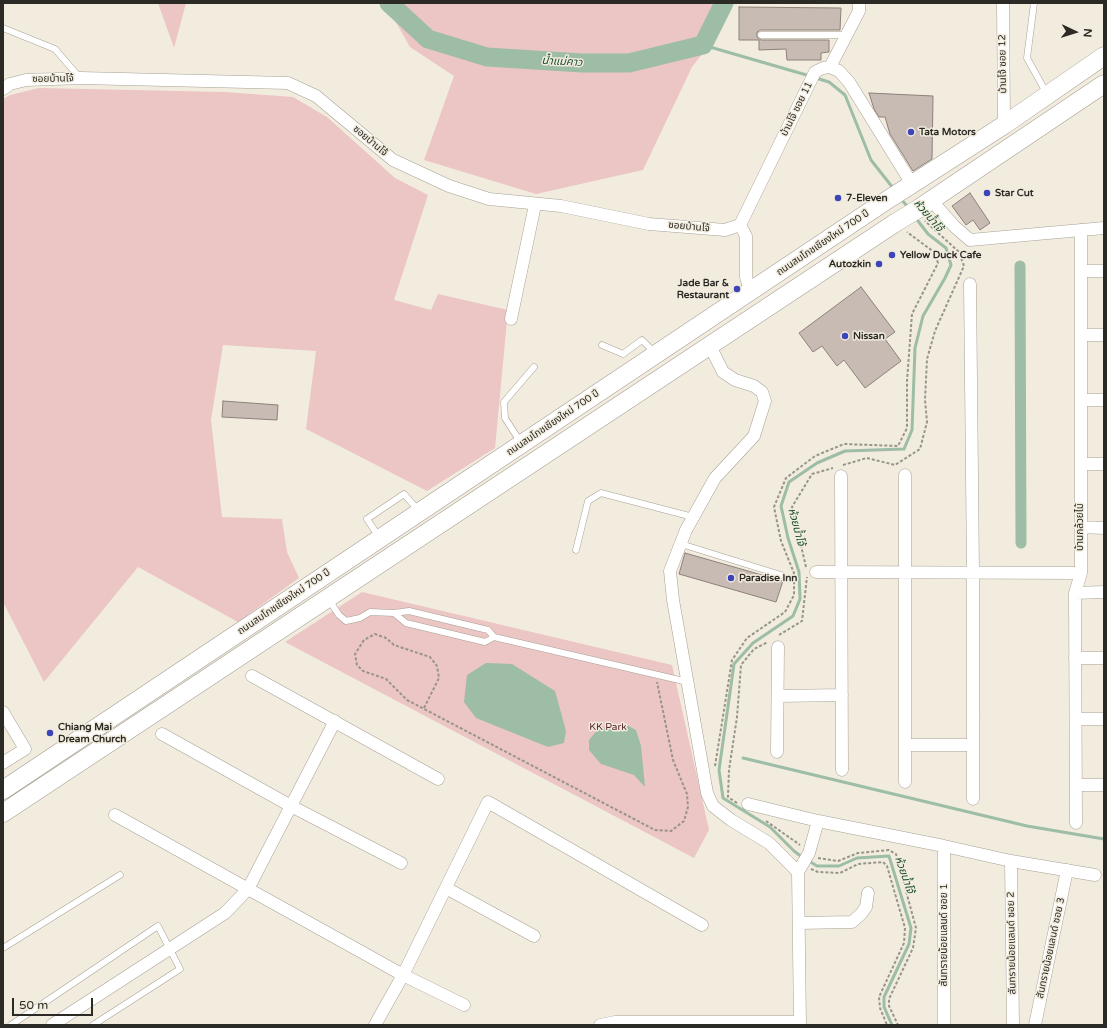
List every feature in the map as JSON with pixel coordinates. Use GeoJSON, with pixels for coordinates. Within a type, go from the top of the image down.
{"type":"FeatureCollection","features":[{"type":"Feature","properties":{"kind":"main road","name":"ถนนสมโภชเชียงใหม่ 700 ปี"},"geometry":{"type":"LineString","coordinates":[[5,788],[881,204],[1004,125],[1104,56]]}},
{"type":"Feature","properties":{"kind":"main road"},"geometry":{"type":"LineString","coordinates":[[3,813],[710,346],[901,228],[924,204],[1104,84]]}},
{"type":"Feature","properties":{"kind":"main road"},"geometry":{"type":"LineString","coordinates":[[3,819],[22,800]]}},
{"type":"Feature","properties":{"kind":"street"},"geometry":{"type":"LineString","coordinates":[[859,3],[859,11],[830,67],[839,71],[849,82],[909,186]]}},
{"type":"Feature","properties":{"kind":"street","name":"บ้านโจ้ ซอย 12"},"geometry":{"type":"LineString","coordinates":[[1003,3],[1004,125]]}},
{"type":"Feature","properties":{"kind":"street","name":"บ้านโจ้ ซอย 11"},"geometry":{"type":"LineString","coordinates":[[740,225],[815,72],[823,68],[830,67]]}},
{"type":"Feature","properties":{"kind":"street","name":"ซอยบ้านโจ้"},"geometry":{"type":"LineString","coordinates":[[3,89],[10,84],[26,80],[81,78],[288,83],[316,96],[393,160],[449,186],[489,199],[535,205],[561,206],[649,224],[725,230],[740,225]]}},
{"type":"Feature","properties":{"kind":"street"},"geometry":{"type":"LineString","coordinates":[[924,204],[970,240],[1104,228]]}},
{"type":"Feature","properties":{"kind":"street"},"geometry":{"type":"LineString","coordinates":[[511,319],[535,205]]}},
{"type":"Feature","properties":{"kind":"street"},"geometry":{"type":"LineString","coordinates":[[740,225],[746,236],[746,277],[750,291]]}},
{"type":"Feature","properties":{"kind":"street","name":"บ้านกล้วยไม้"},"geometry":{"type":"LineString","coordinates":[[1076,823],[1075,593],[1081,573],[1081,230]]}},
{"type":"Feature","properties":{"kind":"street"},"geometry":{"type":"LineString","coordinates":[[1082,270],[1104,271]]}},
{"type":"Feature","properties":{"kind":"street"},"geometry":{"type":"LineString","coordinates":[[970,284],[973,572],[973,800]]}},
{"type":"Feature","properties":{"kind":"street"},"geometry":{"type":"LineString","coordinates":[[1081,335],[1104,335]]}},
{"type":"Feature","properties":{"kind":"street"},"geometry":{"type":"LineString","coordinates":[[710,346],[723,372],[735,380],[754,386],[762,392],[765,401],[754,436],[715,478],[693,517],[670,571],[673,600],[707,793],[713,806],[731,820],[769,843],[800,868]]}},
{"type":"Feature","properties":{"kind":"street"},"geometry":{"type":"LineString","coordinates":[[1081,400],[1104,400]]}},
{"type":"Feature","properties":{"kind":"street"},"geometry":{"type":"LineString","coordinates":[[1081,464],[1104,464]]}},
{"type":"Feature","properties":{"kind":"street"},"geometry":{"type":"LineString","coordinates":[[841,476],[842,770]]}},
{"type":"Feature","properties":{"kind":"street"},"geometry":{"type":"LineString","coordinates":[[905,782],[906,476]]}},
{"type":"Feature","properties":{"kind":"street"},"geometry":{"type":"LineString","coordinates":[[1080,527],[1104,528]]}},
{"type":"Feature","properties":{"kind":"street"},"geometry":{"type":"LineString","coordinates":[[816,572],[1081,573]]}},
{"type":"Feature","properties":{"kind":"street"},"geometry":{"type":"LineString","coordinates":[[1075,593],[1104,592]]}},
{"type":"Feature","properties":{"kind":"street"},"geometry":{"type":"LineString","coordinates":[[777,752],[778,647]]}},
{"type":"Feature","properties":{"kind":"street"},"geometry":{"type":"LineString","coordinates":[[1075,658],[1104,658]]}},
{"type":"Feature","properties":{"kind":"street"},"geometry":{"type":"LineString","coordinates":[[252,676],[438,780]]}},
{"type":"Feature","properties":{"kind":"street"},"geometry":{"type":"LineString","coordinates":[[778,696],[842,695]]}},
{"type":"Feature","properties":{"kind":"street"},"geometry":{"type":"LineString","coordinates":[[3,712],[25,749],[3,762]]}},
{"type":"Feature","properties":{"kind":"street"},"geometry":{"type":"LineString","coordinates":[[1076,719],[1104,719]]}},
{"type":"Feature","properties":{"kind":"street"},"geometry":{"type":"LineString","coordinates":[[52,1025],[225,914],[248,889],[334,721]]}},
{"type":"Feature","properties":{"kind":"street"},"geometry":{"type":"LineString","coordinates":[[162,734],[291,806],[401,863]]}},
{"type":"Feature","properties":{"kind":"street"},"geometry":{"type":"LineString","coordinates":[[905,745],[973,745]]}},
{"type":"Feature","properties":{"kind":"street"},"geometry":{"type":"LineString","coordinates":[[1076,785],[1104,785]]}},
{"type":"Feature","properties":{"kind":"street"},"geometry":{"type":"LineString","coordinates":[[376,1025],[403,975],[488,802],[702,925]]}},
{"type":"Feature","properties":{"kind":"street"},"geometry":{"type":"LineString","coordinates":[[748,804],[818,821],[1011,861],[1095,875]]}},
{"type":"Feature","properties":{"kind":"street"},"geometry":{"type":"LineString","coordinates":[[115,814],[403,975],[464,1005]]}},
{"type":"Feature","properties":{"kind":"street"},"geometry":{"type":"LineString","coordinates":[[600,1025],[800,1023],[800,868],[809,853],[818,821]]}},
{"type":"Feature","properties":{"kind":"street","name":"สันทรายน้อยแลนด์ ซอย 1"},"geometry":{"type":"LineString","coordinates":[[944,846],[944,1025]]}},
{"type":"Feature","properties":{"kind":"street","name":"สันทรายน้อยแลนด์ ซอย 2"},"geometry":{"type":"LineString","coordinates":[[1011,861],[1013,1025]]}},
{"type":"Feature","properties":{"kind":"street","name":"สันทรายน้อยแลนด์ ซอย 3"},"geometry":{"type":"LineString","coordinates":[[1035,1025],[1067,870]]}},
{"type":"Feature","properties":{"kind":"street"},"geometry":{"type":"LineString","coordinates":[[446,888],[534,936]]}},
{"type":"Feature","properties":{"kind":"street"},"geometry":{"type":"LineString","coordinates":[[799,923],[852,922],[866,907],[868,893]]}},
{"type":"Feature","properties":{"kind":"lane"},"geometry":{"type":"LineString","coordinates":[[1034,3],[1027,58],[1047,94]]}},
{"type":"Feature","properties":{"kind":"lane"},"geometry":{"type":"LineString","coordinates":[[3,28],[55,49],[81,78]]}},
{"type":"Feature","properties":{"kind":"lane"},"geometry":{"type":"LineString","coordinates":[[761,35],[847,35]]}},
{"type":"Feature","properties":{"kind":"lane"},"geometry":{"type":"LineString","coordinates":[[602,345],[623,354],[642,340],[656,354]]}},
{"type":"Feature","properties":{"kind":"lane"},"geometry":{"type":"LineString","coordinates":[[521,444],[505,418],[504,402],[534,367]]}},
{"type":"Feature","properties":{"kind":"lane"},"geometry":{"type":"LineString","coordinates":[[576,550],[588,501],[601,493],[693,517]]}},
{"type":"Feature","properties":{"kind":"lane"},"geometry":{"type":"LineString","coordinates":[[380,538],[367,519],[404,494],[419,512]]}},
{"type":"Feature","properties":{"kind":"lane"},"geometry":{"type":"LineString","coordinates":[[681,544],[781,575]]}},
{"type":"Feature","properties":{"kind":"lane"},"geometry":{"type":"LineString","coordinates":[[328,599],[339,616],[346,621],[360,618],[370,612],[394,613],[408,611],[488,630],[494,637],[688,682]]}},
{"type":"Feature","properties":{"kind":"lane"},"geometry":{"type":"LineString","coordinates":[[394,613],[406,623],[485,642],[494,637]]}},
{"type":"Feature","properties":{"kind":"lane"},"geometry":{"type":"LineString","coordinates":[[3,948],[120,875]]}},
{"type":"Feature","properties":{"kind":"lane"},"geometry":{"type":"LineString","coordinates":[[11,1025],[158,926],[171,948],[180,969],[93,1025]]}},
{"type":"Feature","properties":{"kind":"path"},"geometry":{"type":"LineString","coordinates":[[714,769],[732,660],[747,638],[784,612],[794,595],[794,573],[781,541],[774,507],[786,478],[815,456],[844,444],[898,446],[907,428],[907,381],[912,314],[938,263],[934,252],[901,228]]}},
{"type":"Feature","properties":{"kind":"path"},"geometry":{"type":"LineString","coordinates":[[424,708],[439,678],[437,666],[430,657],[394,645],[386,638],[375,634],[364,640],[355,654],[357,665],[363,671],[386,679],[393,684],[398,692],[407,700],[655,830],[671,831],[684,821],[688,807],[687,794],[673,760],[656,675]]}},
{"type":"Feature","properties":{"kind":"path"},"geometry":{"type":"LineString","coordinates":[[800,868],[818,872],[840,873],[858,864],[883,862],[887,866],[905,928],[904,943],[879,997],[880,1008],[887,1025]]}},
{"type":"Feature","properties":{"kind":"green space"},"geometry":{"type":"Polygon","coordinates":[[[158,3],[186,3],[174,48],[158,3]]]}},
{"type":"Feature","properties":{"kind":"green space"},"geometry":{"type":"Polygon","coordinates":[[[385,3],[732,3],[722,28],[692,67],[643,170],[536,194],[424,160],[454,76],[410,47],[385,3]]]}},
{"type":"Feature","properties":{"kind":"green space"},"geometry":{"type":"Polygon","coordinates":[[[39,88],[225,92],[293,97],[327,117],[395,178],[428,195],[394,300],[431,310],[438,294],[508,310],[495,448],[427,491],[306,429],[316,351],[223,345],[211,420],[222,517],[282,519],[287,552],[299,578],[238,622],[138,567],[44,682],[3,602],[3,99],[10,95],[39,88]]]}},
{"type":"Feature","properties":{"kind":"green space","name":"KK Park"},"geometry":{"type":"Polygon","coordinates":[[[362,592],[672,665],[709,830],[694,858],[285,642],[362,592]]]}},
{"type":"Feature","properties":{"kind":"shaded area"},"geometry":{"type":"Polygon","coordinates":[[[486,663],[512,664],[555,691],[566,731],[564,743],[548,747],[476,718],[464,702],[467,675],[486,663]]]}},
{"type":"Feature","properties":{"kind":"shaded area"},"geometry":{"type":"Polygon","coordinates":[[[623,723],[636,730],[641,746],[645,787],[634,775],[601,764],[589,750],[589,740],[598,729],[623,723]]]}},
{"type":"Feature","properties":{"kind":"building"},"geometry":{"type":"Polygon","coordinates":[[[739,7],[841,8],[840,30],[761,30],[757,32],[757,37],[761,40],[829,40],[829,52],[821,53],[821,60],[787,60],[786,49],[759,50],[759,40],[739,40],[739,7]]]}},
{"type":"Feature","properties":{"kind":"building","name":"Tata Motors"},"geometry":{"type":"Polygon","coordinates":[[[869,93],[933,96],[932,159],[913,171],[890,134],[885,117],[879,117],[874,109],[869,93]]]}},
{"type":"Feature","properties":{"kind":"building"},"geometry":{"type":"Polygon","coordinates":[[[970,193],[990,223],[980,230],[973,220],[966,225],[952,206],[970,193]]]}},
{"type":"Feature","properties":{"kind":"building","name":"Nissan"},"geometry":{"type":"Polygon","coordinates":[[[861,287],[895,332],[885,339],[901,361],[865,388],[844,360],[837,366],[822,346],[813,352],[799,333],[861,287]]]}},
{"type":"Feature","properties":{"kind":"building"},"geometry":{"type":"Polygon","coordinates":[[[223,401],[278,405],[277,420],[222,417],[223,401]]]}},
{"type":"Feature","properties":{"kind":"building","name":"Paradise Inn"},"geometry":{"type":"Polygon","coordinates":[[[685,553],[783,581],[776,602],[679,574],[685,553]]]}},
{"type":"Feature","properties":{"kind":"waterway","name":"น้ำแม่คาว"},"geometry":{"type":"LineString","coordinates":[[389,3],[428,39],[487,57],[582,63],[629,63],[703,45],[724,3]]}},
{"type":"Feature","properties":{"kind":"waterway","name":"ห้วยน้ำโจ้"},"geometry":{"type":"LineString","coordinates":[[703,45],[810,76]]}},
{"type":"Feature","properties":{"kind":"waterway","name":"ห้วยน้ำโจ้"},"geometry":{"type":"LineString","coordinates":[[816,78],[829,82],[845,95],[871,160],[893,188]]}},
{"type":"Feature","properties":{"kind":"waterway","name":"ห้วยน้ำโจ้"},"geometry":{"type":"LineString","coordinates":[[900,198],[908,207]]}},
{"type":"Feature","properties":{"kind":"waterway","name":"ห้วยน้ำโจ้"},"geometry":{"type":"LineString","coordinates":[[802,857],[770,827],[723,798],[719,770],[734,664],[753,643],[793,616],[800,599],[799,572],[788,538],[781,506],[789,482],[817,463],[845,451],[904,449],[912,430],[915,348],[923,316],[951,265],[946,248],[928,234],[915,217]]}},
{"type":"Feature","properties":{"kind":"waterway"},"geometry":{"type":"LineString","coordinates":[[1020,266],[1021,543]]}},
{"type":"Feature","properties":{"kind":"waterway"},"geometry":{"type":"LineString","coordinates":[[743,758],[1027,826],[1104,839]]}},
{"type":"Feature","properties":{"kind":"waterway","name":"ห้วยน้ำโจ้"},"geometry":{"type":"LineString","coordinates":[[809,861],[817,866],[839,866],[857,858],[889,856],[911,928],[909,944],[884,997],[884,1007],[892,1025]]}},
{"type":"Feature","properties":{"kind":"place","name":"Tata Motors"},"geometry":{"type":"Point","coordinates":[911,132]}},
{"type":"Feature","properties":{"kind":"place","name":"Star Cut"},"geometry":{"type":"Point","coordinates":[987,193]}},
{"type":"Feature","properties":{"kind":"place","name":"7-Eleven"},"geometry":{"type":"Point","coordinates":[838,198]}},
{"type":"Feature","properties":{"kind":"place","name":"Yellow Duck Cafe"},"geometry":{"type":"Point","coordinates":[892,255]}},
{"type":"Feature","properties":{"kind":"place","name":"Autozkin"},"geometry":{"type":"Point","coordinates":[879,264]}},
{"type":"Feature","properties":{"kind":"place","name":"Jade Bar & Restaurant"},"geometry":{"type":"Point","coordinates":[737,289]}},
{"type":"Feature","properties":{"kind":"place","name":"Nissan"},"geometry":{"type":"Point","coordinates":[845,336]}},
{"type":"Feature","properties":{"kind":"place","name":"Paradise Inn"},"geometry":{"type":"Point","coordinates":[731,578]}},
{"type":"Feature","properties":{"kind":"place","name":"Chiang Mai Dream Church"},"geometry":{"type":"Point","coordinates":[50,733]}}]}
